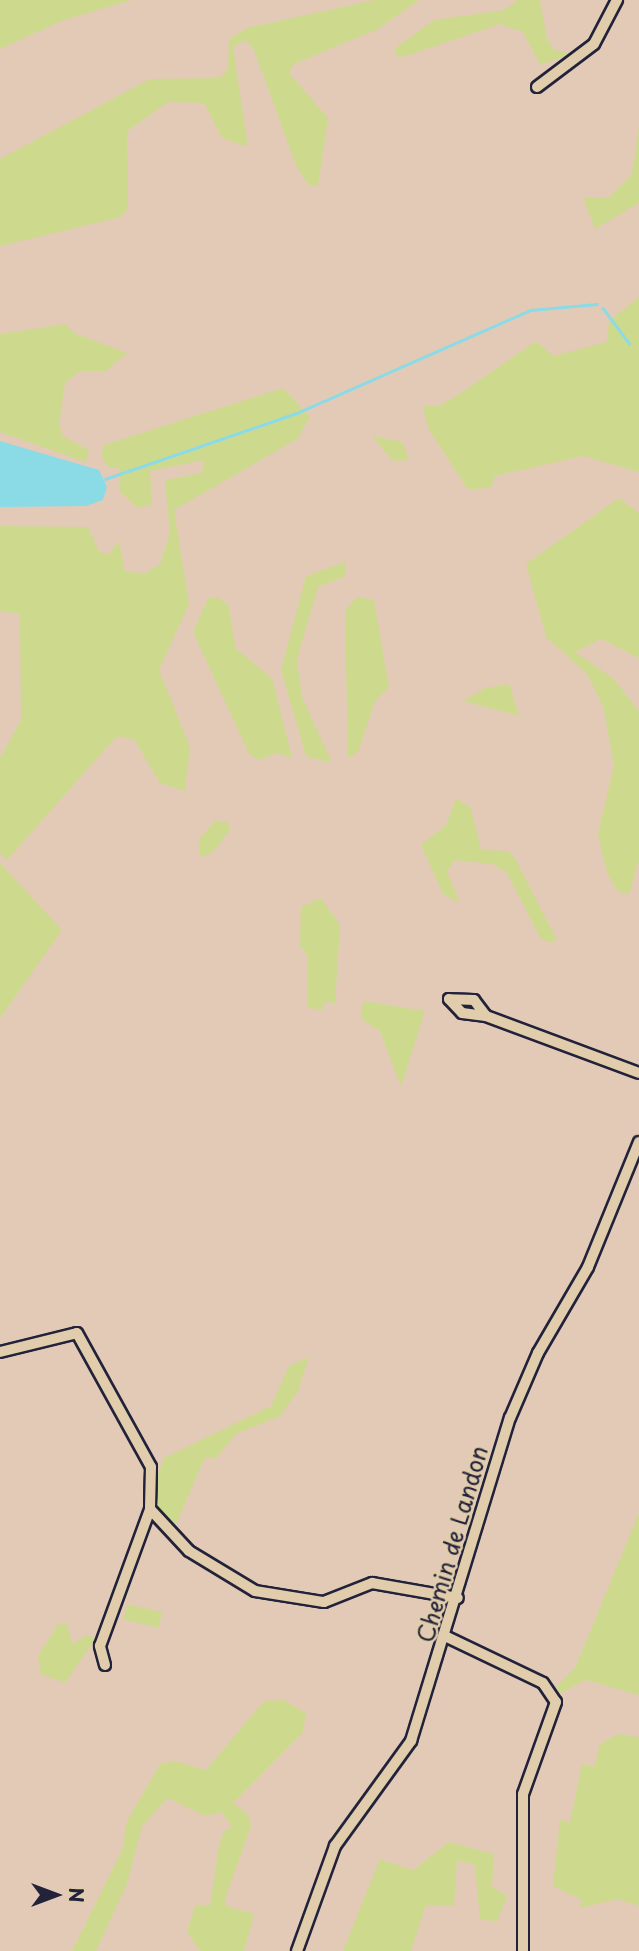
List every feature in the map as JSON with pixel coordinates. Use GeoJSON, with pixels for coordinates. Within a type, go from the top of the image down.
{"type":"FeatureCollection","features":[{"type":"Feature","properties":{"kind":"street"},"geometry":{"type":"LineString","coordinates":[[537,87],[594,44],[617,0]]}},
{"type":"Feature","properties":{"kind":"street"},"geometry":{"type":"LineString","coordinates":[[486,1016],[639,1073]]}},
{"type":"Feature","properties":{"kind":"street","name":"Chemin de Landon"},"geometry":{"type":"LineString","coordinates":[[297,1951],[335,1846],[411,1741],[447,1637],[510,1418],[538,1353],[588,1267],[639,1142]]}},
{"type":"Feature","properties":{"kind":"street"},"geometry":{"type":"LineString","coordinates":[[0,1352],[77,1333],[151,1467],[150,1509],[100,1646],[105,1665]]}},
{"type":"Feature","properties":{"kind":"street"},"geometry":{"type":"LineString","coordinates":[[150,1509],[189,1550],[269,1595],[333,1601],[372,1583],[458,1598]]}},
{"type":"Feature","properties":{"kind":"street"},"geometry":{"type":"LineString","coordinates":[[447,1637],[543,1684],[556,1702],[523,1794],[523,1951]]}},
{"type":"Feature","properties":{"kind":"green space"},"geometry":{"type":"Polygon","coordinates":[[[0,0],[131,0],[64,20],[0,49],[0,0]]]}},
{"type":"Feature","properties":{"kind":"green space"},"geometry":{"type":"Polygon","coordinates":[[[374,0],[419,0],[378,29],[294,64],[289,73],[328,118],[318,186],[309,185],[297,168],[254,50],[245,40],[233,47],[248,147],[222,138],[204,103],[168,102],[127,131],[128,208],[121,217],[0,246],[0,159],[150,79],[220,78],[228,69],[229,39],[247,28],[374,0]]]}},
{"type":"Feature","properties":{"kind":"green space"},"geometry":{"type":"Polygon","coordinates":[[[518,0],[540,0],[547,39],[554,50],[572,54],[540,65],[523,32],[500,24],[409,55],[398,57],[394,49],[434,20],[504,10],[518,0]]]}},
{"type":"Feature","properties":{"kind":"green space"},"geometry":{"type":"Polygon","coordinates":[[[639,127],[639,203],[595,229],[583,197],[610,197],[632,174],[639,127]]]}},
{"type":"Feature","properties":{"kind":"green space"},"geometry":{"type":"Polygon","coordinates":[[[639,297],[639,472],[583,456],[495,476],[491,487],[468,490],[428,428],[423,406],[438,406],[458,395],[536,341],[553,356],[607,342],[609,321],[639,297]]]}},
{"type":"Feature","properties":{"kind":"green space"},"geometry":{"type":"Polygon","coordinates":[[[65,324],[74,333],[127,353],[106,371],[80,371],[65,383],[59,425],[63,436],[89,450],[86,462],[0,432],[0,334],[65,324]]]}},
{"type":"Feature","properties":{"kind":"green space"},"geometry":{"type":"Polygon","coordinates":[[[283,388],[310,417],[297,439],[174,510],[189,604],[159,670],[190,747],[185,791],[160,783],[134,739],[116,737],[7,860],[0,853],[0,758],[21,720],[20,614],[0,611],[0,526],[88,527],[99,551],[108,555],[119,541],[125,572],[145,573],[160,564],[170,534],[165,480],[202,473],[204,460],[150,471],[152,504],[138,508],[120,492],[120,468],[109,468],[101,456],[104,445],[283,388]]]}},
{"type":"Feature","properties":{"kind":"green space"},"geometry":{"type":"Polygon","coordinates":[[[372,436],[402,442],[409,460],[393,461],[372,436]]]}},
{"type":"Feature","properties":{"kind":"green space"},"geometry":{"type":"Polygon","coordinates":[[[619,498],[639,513],[639,658],[601,639],[575,652],[613,678],[639,711],[639,860],[629,894],[618,892],[607,873],[598,834],[614,765],[603,706],[587,674],[546,637],[526,564],[619,498]]]}},
{"type":"Feature","properties":{"kind":"green space"},"geometry":{"type":"Polygon","coordinates":[[[345,562],[346,576],[318,587],[297,659],[302,697],[332,763],[306,756],[281,670],[306,576],[345,562]]]}},
{"type":"Feature","properties":{"kind":"green space"},"geometry":{"type":"Polygon","coordinates":[[[218,597],[228,605],[236,649],[272,678],[292,758],[277,753],[259,760],[249,754],[193,632],[208,598],[218,597]]]}},
{"type":"Feature","properties":{"kind":"green space"},"geometry":{"type":"Polygon","coordinates":[[[357,597],[374,600],[389,687],[375,701],[358,752],[348,758],[345,611],[357,597]]]}},
{"type":"Feature","properties":{"kind":"green space"},"geometry":{"type":"Polygon","coordinates":[[[509,684],[519,716],[463,701],[485,688],[509,684]]]}},
{"type":"Feature","properties":{"kind":"green space"},"geometry":{"type":"Polygon","coordinates":[[[456,798],[471,808],[481,850],[508,851],[515,858],[556,938],[552,943],[541,939],[507,873],[493,864],[455,860],[447,872],[460,903],[443,894],[421,845],[446,825],[456,798]]]}},
{"type":"Feature","properties":{"kind":"green space"},"geometry":{"type":"Polygon","coordinates":[[[215,821],[227,821],[230,830],[213,852],[200,857],[199,839],[215,821]]]}},
{"type":"Feature","properties":{"kind":"green space"},"geometry":{"type":"Polygon","coordinates":[[[0,863],[62,930],[0,1018],[0,863]]]}},
{"type":"Feature","properties":{"kind":"green space"},"geometry":{"type":"Polygon","coordinates":[[[321,898],[340,925],[335,1003],[323,1002],[324,1010],[308,1008],[308,957],[300,946],[301,907],[321,898]]]}},
{"type":"Feature","properties":{"kind":"green space"},"geometry":{"type":"Polygon","coordinates":[[[363,1001],[425,1011],[401,1087],[380,1031],[361,1019],[363,1001]]]}},
{"type":"Feature","properties":{"kind":"green space"},"geometry":{"type":"Polygon","coordinates":[[[309,1357],[298,1391],[280,1416],[236,1434],[215,1459],[205,1457],[174,1529],[149,1500],[164,1458],[271,1406],[289,1366],[309,1357]]]}},
{"type":"Feature","properties":{"kind":"green space"},"geometry":{"type":"Polygon","coordinates":[[[639,1513],[639,1695],[586,1680],[560,1693],[556,1687],[575,1668],[639,1513]]]}},
{"type":"Feature","properties":{"kind":"green space"},"geometry":{"type":"Polygon","coordinates":[[[127,1604],[162,1612],[158,1628],[123,1620],[127,1604]]]}},
{"type":"Feature","properties":{"kind":"green space"},"geometry":{"type":"Polygon","coordinates":[[[59,1623],[67,1624],[72,1644],[87,1635],[96,1638],[65,1683],[41,1674],[38,1656],[59,1623]]]}},
{"type":"Feature","properties":{"kind":"green space"},"geometry":{"type":"Polygon","coordinates":[[[283,1700],[306,1713],[303,1732],[233,1803],[248,1814],[251,1826],[225,1899],[226,1906],[254,1914],[244,1951],[200,1951],[187,1932],[195,1906],[210,1905],[219,1846],[224,1831],[232,1828],[222,1812],[205,1816],[168,1798],[142,1826],[127,1884],[96,1951],[72,1951],[123,1848],[126,1823],[160,1764],[175,1761],[206,1770],[264,1701],[283,1700]]]}},
{"type":"Feature","properties":{"kind":"green space"},"geometry":{"type":"Polygon","coordinates":[[[618,1734],[639,1737],[639,1906],[618,1899],[579,1908],[582,1900],[553,1886],[560,1820],[570,1822],[582,1764],[594,1767],[600,1744],[618,1734]]]}},
{"type":"Feature","properties":{"kind":"green space"},"geometry":{"type":"Polygon","coordinates":[[[449,1842],[494,1854],[492,1887],[507,1896],[497,1921],[480,1920],[475,1865],[457,1860],[454,1906],[426,1905],[411,1951],[343,1951],[380,1859],[413,1870],[449,1842]]]}},
{"type":"Feature","properties":{"kind":"water"},"geometry":{"type":"Polygon","coordinates":[[[0,441],[99,470],[107,487],[103,500],[86,506],[0,507],[0,441]]]}},
{"type":"Feature","properties":{"kind":"waterway"},"geometry":{"type":"LineString","coordinates":[[105,479],[297,413],[530,310],[597,304]]}},
{"type":"Feature","properties":{"kind":"waterway"},"geometry":{"type":"LineString","coordinates":[[603,308],[629,343]]}}]}
